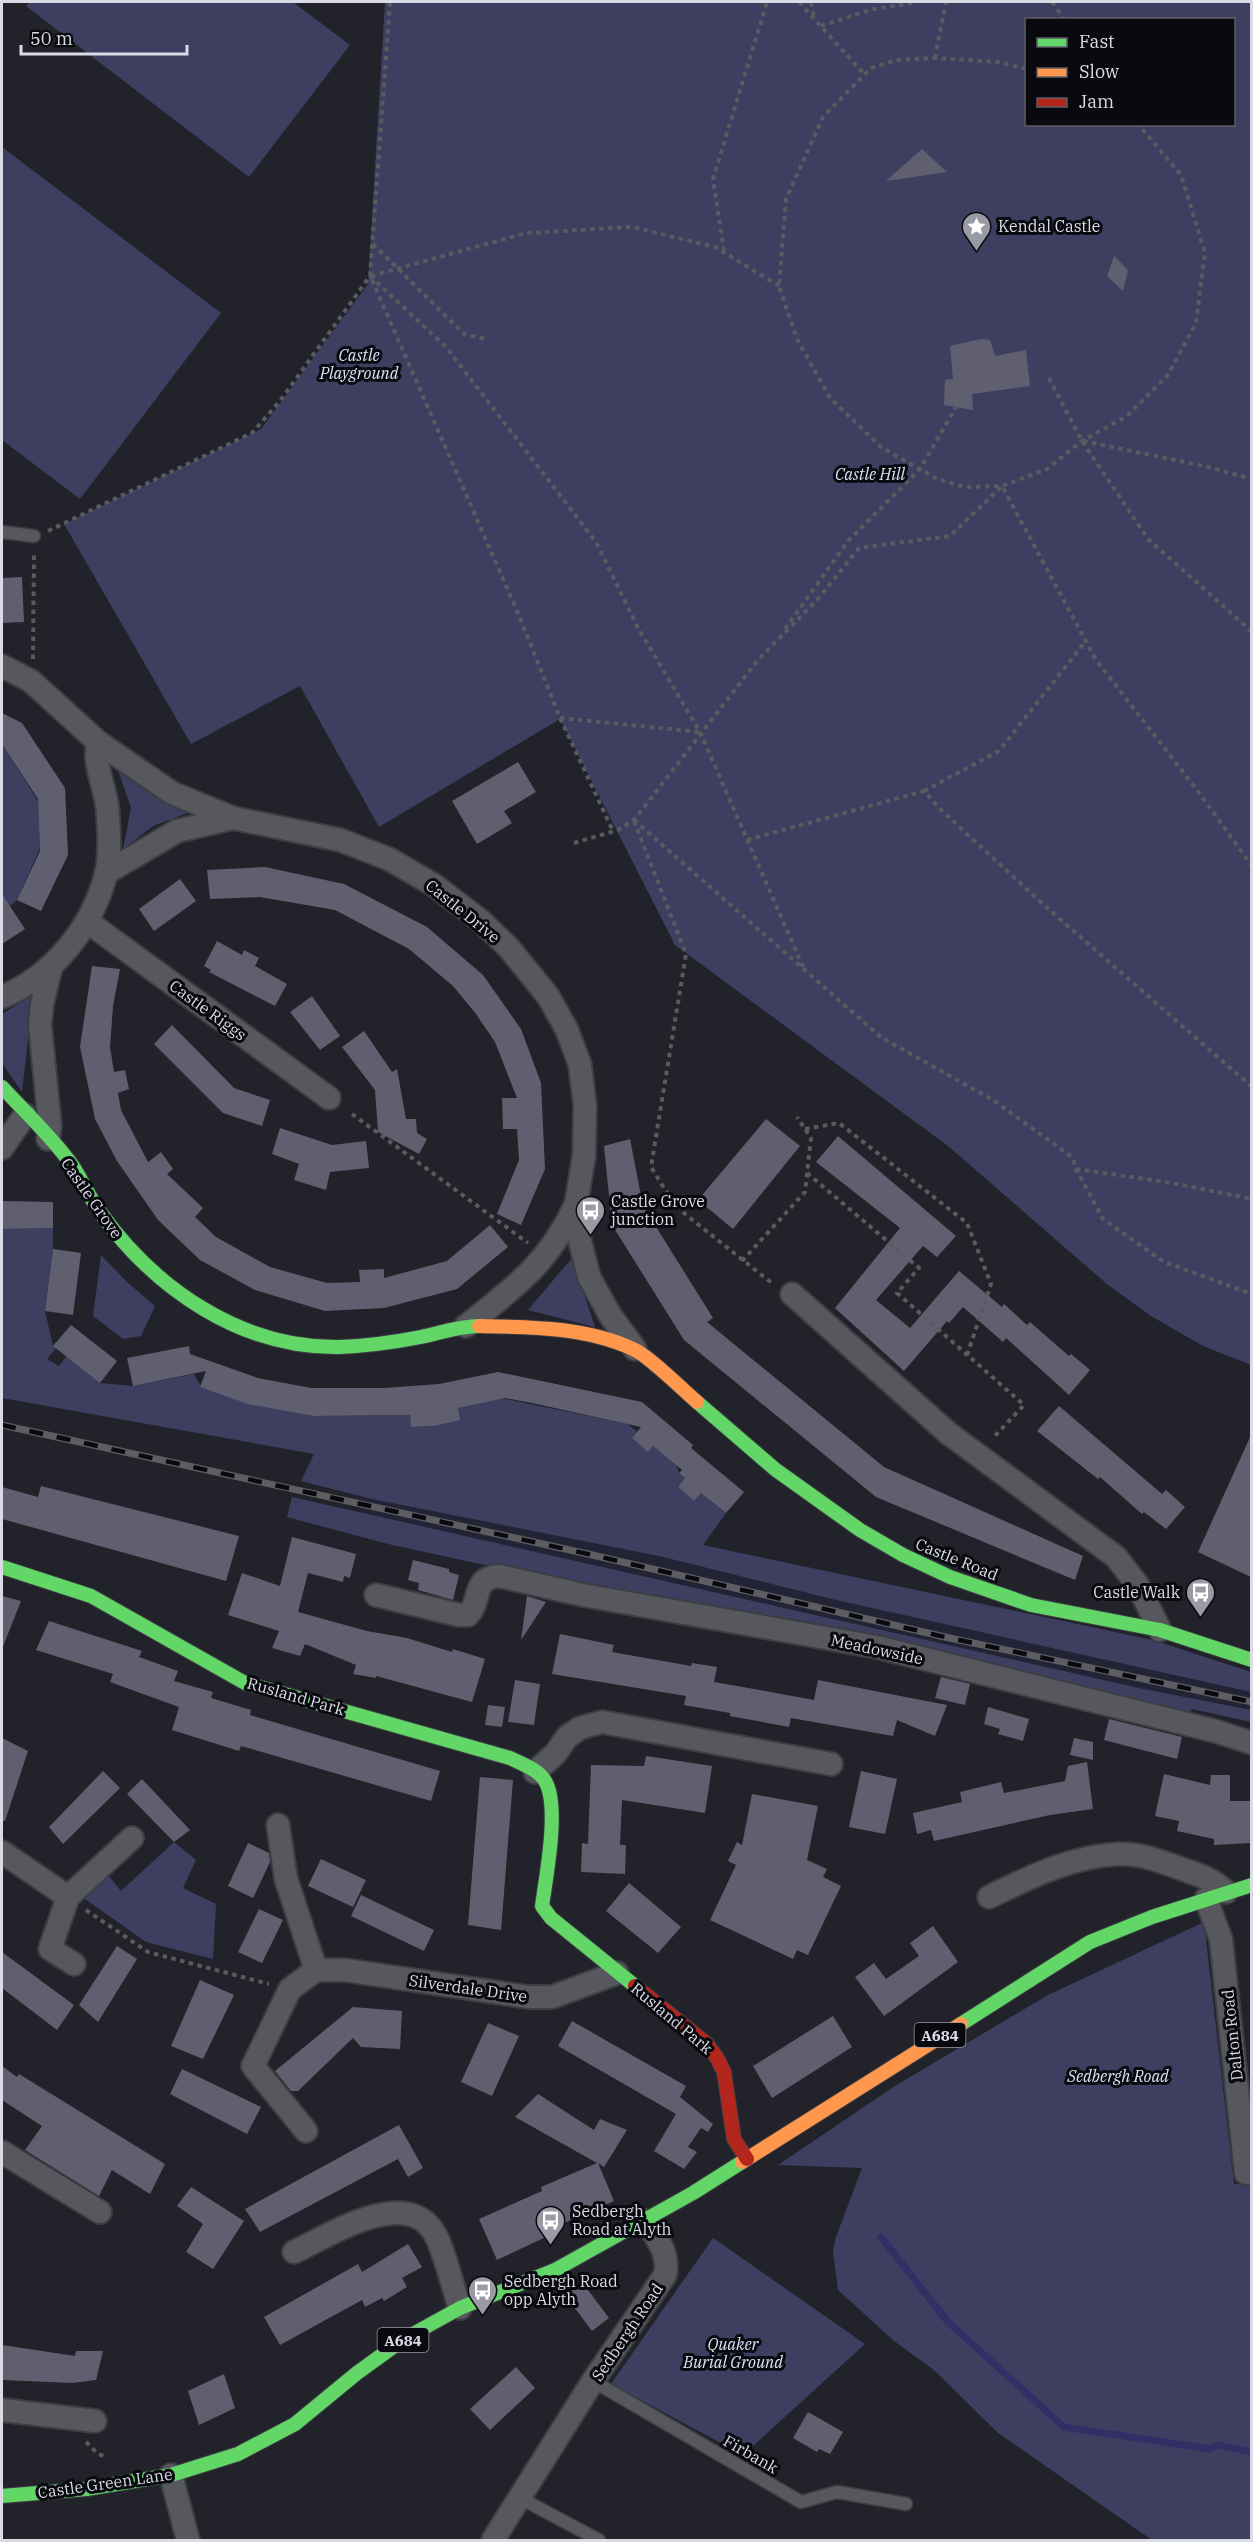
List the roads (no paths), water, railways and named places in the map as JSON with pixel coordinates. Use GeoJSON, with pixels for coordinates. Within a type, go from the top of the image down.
{"type":"FeatureCollection","features":[{"type":"Feature","properties":{"kind":"main road","name":"Castle Grove"},"geometry":{"type":"LineString","coordinates":[[2,1087],[71,1164],[100,1212],[147,1267],[192,1302],[232,1325],[274,1341],[307,1347],[341,1347],[420,1337],[466,1326],[545,1327],[591,1336],[635,1349],[694,1398]]}},
{"type":"Feature","properties":{"kind":"main road","name":"Castle Road"},"geometry":{"type":"LineString","coordinates":[[694,1398],[776,1470],[860,1530],[903,1555],[950,1577],[1031,1605],[1160,1630],[1251,1660]]}},
{"type":"Feature","properties":{"kind":"main road","name":"Rusland Park"},"geometry":{"type":"LineString","coordinates":[[2,1567],[91,1596],[245,1683],[510,1758],[535,1772],[546,1782],[552,1801],[542,1906],[551,1918],[707,2044],[724,2072],[734,2139],[747,2159]]}},
{"type":"Feature","properties":{"kind":"main road","name":"A684"},"geometry":{"type":"LineString","coordinates":[[646,2221],[1090,1942],[1152,1917],[1251,1885]]}},
{"type":"Feature","properties":{"kind":"main road","name":"Castle Green Lane"},"geometry":{"type":"LineString","coordinates":[[2,2496],[86,2489],[171,2475],[238,2454],[295,2424],[357,2373],[404,2339],[460,2308],[555,2270],[646,2221]]}},
{"type":"Feature","properties":{"kind":"street","name":"Castle Drive"},"geometry":{"type":"LineString","coordinates":[[2,666],[31,681],[98,742],[172,793],[232,818],[340,840],[389,859],[434,885],[481,921],[509,948],[548,996],[567,1030],[580,1065],[585,1106],[585,1133],[576,1204],[580,1241],[589,1277],[610,1315],[635,1349]]}},
{"type":"Feature","properties":{"kind":"street"},"geometry":{"type":"LineString","coordinates":[[2,997],[51,967],[88,922],[106,873],[107,806],[95,752],[98,742]]}},
{"type":"Feature","properties":{"kind":"street"},"geometry":{"type":"LineString","coordinates":[[106,873],[177,831],[232,818]]}},
{"type":"Feature","properties":{"kind":"street","name":"Castle Riggs"},"geometry":{"type":"LineString","coordinates":[[88,922],[329,1098]]}},
{"type":"Feature","properties":{"kind":"street"},"geometry":{"type":"LineString","coordinates":[[48,1139],[50,1126],[40,1025],[42,1004],[51,967]]}},
{"type":"Feature","properties":{"kind":"street"},"geometry":{"type":"LineString","coordinates":[[2,1148],[25,1115]]}},
{"type":"Feature","properties":{"kind":"street","name":"Castle Grove"},"geometry":{"type":"LineString","coordinates":[[466,1326],[510,1292],[546,1257],[576,1204]]}},
{"type":"Feature","properties":{"kind":"street"},"geometry":{"type":"LineString","coordinates":[[792,1294],[948,1433],[1116,1557],[1137,1584],[1160,1630]]}},
{"type":"Feature","properties":{"kind":"street","name":"Meadowside"},"geometry":{"type":"LineString","coordinates":[[376,1595],[459,1615],[468,1615],[472,1611],[477,1591],[484,1581],[489,1577],[499,1576],[583,1595],[877,1647],[1215,1731],[1251,1743]]}},
{"type":"Feature","properties":{"kind":"street"},"geometry":{"type":"LineString","coordinates":[[535,1772],[556,1753],[567,1737],[580,1728],[602,1722],[831,1764]]}},
{"type":"Feature","properties":{"kind":"street"},"geometry":{"type":"LineString","coordinates":[[278,1825],[286,1880],[316,1970],[290,1989],[253,2066],[306,2131]]}},
{"type":"Feature","properties":{"kind":"street"},"geometry":{"type":"LineString","coordinates":[[74,1965],[50,1948],[68,1898],[132,1838]]}},
{"type":"Feature","properties":{"kind":"street"},"geometry":{"type":"LineString","coordinates":[[2,1852],[68,1898]]}},
{"type":"Feature","properties":{"kind":"street"},"geometry":{"type":"LineString","coordinates":[[989,1897],[1032,1876],[1076,1860],[1121,1854],[1160,1861],[1204,1876],[1215,1881],[1216,1895]]}},
{"type":"Feature","properties":{"kind":"street","name":"Dalton Road"},"geometry":{"type":"LineString","coordinates":[[1216,1895],[1246,2174]]}},
{"type":"Feature","properties":{"kind":"street","name":"Silverdale Drive"},"geometry":{"type":"LineString","coordinates":[[316,1970],[345,1970],[528,1997],[552,1997],[617,1973]]}},
{"type":"Feature","properties":{"kind":"street"},"geometry":{"type":"LineString","coordinates":[[2,2152],[100,2212]]}},
{"type":"Feature","properties":{"kind":"street"},"geometry":{"type":"LineString","coordinates":[[294,2252],[376,2214],[403,2212],[420,2218],[436,2236],[460,2308]]}},
{"type":"Feature","properties":{"kind":"street","name":"Sedbergh Road"},"geometry":{"type":"LineString","coordinates":[[493,2541],[518,2497],[593,2381],[665,2275],[668,2263],[665,2252],[646,2221]]}},
{"type":"Feature","properties":{"kind":"street"},"geometry":{"type":"LineString","coordinates":[[2,2410],[87,2420]]}},
{"type":"Feature","properties":{"kind":"street"},"geometry":{"type":"LineString","coordinates":[[171,2475],[188,2541]]}},
{"type":"Feature","properties":{"kind":"lane"},"geometry":{"type":"LineString","coordinates":[[2,532],[34,536]]}},
{"type":"Feature","properties":{"kind":"lane","name":"Firbank"},"geometry":{"type":"LineString","coordinates":[[593,2381],[801,2502],[837,2492],[906,2504]]}},
{"type":"Feature","properties":{"kind":"lane"},"geometry":{"type":"LineString","coordinates":[[518,2497],[599,2541]]}},
{"type":"Feature","properties":{"kind":"waterway"},"geometry":{"type":"LineString","coordinates":[[881,2237],[948,2322],[1064,2427],[1210,2449],[1217,2445],[1252,2452]]}},
{"type":"Feature","properties":{"kind":"railway"},"geometry":{"type":"LineString","coordinates":[[2,1425],[588,1554],[945,1637],[1252,1702]]}},
{"type":"Feature","properties":{"kind":"place","name":"Kendal Castle"},"geometry":{"type":"Point","coordinates":[977,252]}},
{"type":"Feature","properties":{"kind":"place","name":"Castle Grove junction"},"geometry":{"type":"Point","coordinates":[590,1236]}},
{"type":"Feature","properties":{"kind":"place","name":"Castle Walk"},"geometry":{"type":"Point","coordinates":[1201,1618]}},
{"type":"Feature","properties":{"kind":"place","name":"Sedbergh Road at Alyth"},"geometry":{"type":"Point","coordinates":[551,2246]}},
{"type":"Feature","properties":{"kind":"place","name":"Sedbergh Road opp Alyth"},"geometry":{"type":"Point","coordinates":[483,2316]}},
{"type":"Feature","properties":{"kind":"park label","name":"Castle Playground"},"geometry":{"type":"Point","coordinates":[359,364]}},
{"type":"Feature","properties":{"kind":"park label","name":"Castle Hill"},"geometry":{"type":"Point","coordinates":[870,474]}},
{"type":"Feature","properties":{"kind":"park label","name":"Quaker Burial Ground"},"geometry":{"type":"Point","coordinates":[733,2353]}}]}
